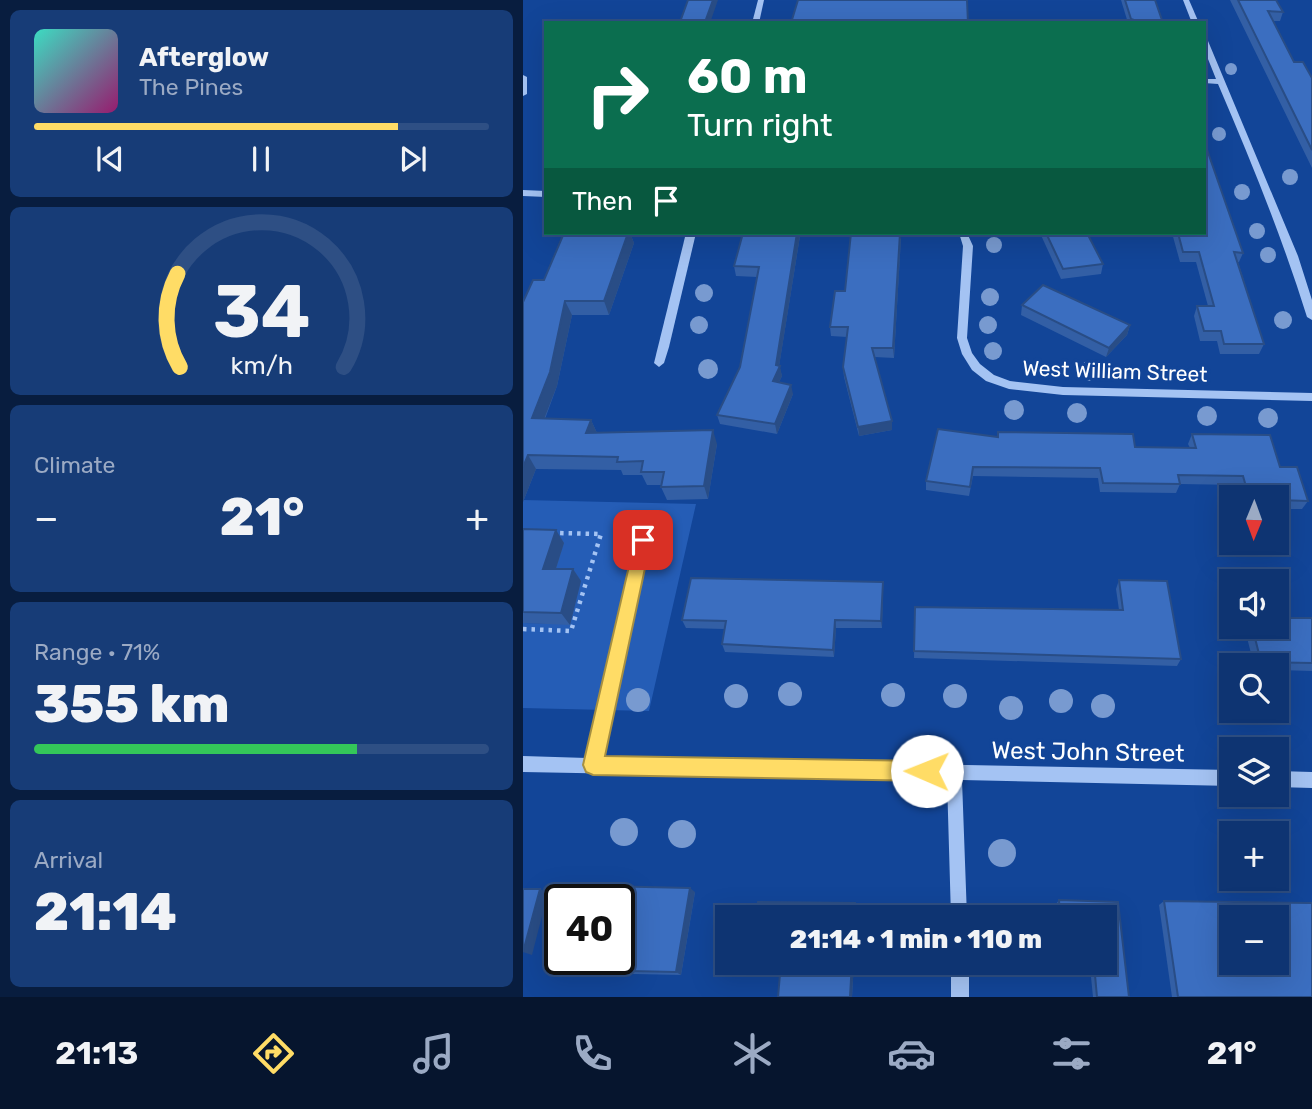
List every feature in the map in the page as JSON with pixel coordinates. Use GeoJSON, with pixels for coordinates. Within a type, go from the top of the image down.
{"type":"FeatureCollection","features":[{"type":"Feature","properties":{"kind":"street"},"geometry":{"type":"LineString","coordinates":[[756,21],[761,0]]}},
{"type":"Feature","properties":{"kind":"street"},"geometry":{"type":"LineString","coordinates":[[1186,0],[1195,21]]}},
{"type":"Feature","properties":{"kind":"street"},"geometry":{"type":"LineString","coordinates":[[1206,46],[1293,256],[1312,317]]}},
{"type":"Feature","properties":{"kind":"street"},"geometry":{"type":"LineString","coordinates":[[523,77],[523,94]]}},
{"type":"Feature","properties":{"kind":"street"},"geometry":{"type":"LineString","coordinates":[[1206,81],[1221,82]]}},
{"type":"Feature","properties":{"kind":"street"},"geometry":{"type":"LineString","coordinates":[[523,193],[544,194]]}},
{"type":"Feature","properties":{"kind":"street"},"geometry":{"type":"LineString","coordinates":[[659,363],[690,235]]}},
{"type":"Feature","properties":{"kind":"street","name":"West William Street"},"geometry":{"type":"LineString","coordinates":[[964,235],[968,246],[962,338],[967,354],[976,367],[990,378],[1009,385],[1063,391],[1312,397]]}},
{"type":"Feature","properties":{"kind":"street"},"geometry":{"type":"LineString","coordinates":[[593,765],[643,540]]}},
{"type":"Feature","properties":{"kind":"street","name":"West John Street"},"geometry":{"type":"LineString","coordinates":[[523,764],[1219,778]]}},
{"type":"Feature","properties":{"kind":"street"},"geometry":{"type":"LineString","coordinates":[[954,772],[959,905]]}},
{"type":"Feature","properties":{"kind":"street"},"geometry":{"type":"LineString","coordinates":[[1289,779],[1312,780]]}},
{"type":"Feature","properties":{"kind":"street"},"geometry":{"type":"LineString","coordinates":[[960,975],[960,997]]}},
{"type":"Feature","properties":{"kind":"path"},"geometry":{"type":"LineString","coordinates":[[523,629],[571,631],[601,534],[542,532]]}},
{"type":"Feature","properties":{"kind":"shaded area"},"geometry":{"type":"Polygon","coordinates":[[[523,500],[696,504],[649,711],[523,708],[523,623],[570,624],[552,581],[523,542],[523,500]]]}},
{"type":"Feature","properties":{"kind":"building"},"geometry":{"type":"Polygon","coordinates":[[[688,0],[713,0],[705,21],[680,21],[688,0]]]}},
{"type":"Feature","properties":{"kind":"building"},"geometry":{"type":"Polygon","coordinates":[[[798,0],[967,0],[968,21],[792,21],[798,0]]]}},
{"type":"Feature","properties":{"kind":"building"},"geometry":{"type":"Polygon","coordinates":[[[1125,0],[1155,0],[1162,21],[1137,21],[1131,19],[1125,0]]]}},
{"type":"Feature","properties":{"kind":"building"},"geometry":{"type":"Polygon","coordinates":[[[1238,0],[1276,0],[1283,12],[1268,11],[1294,62],[1303,62],[1312,78],[1312,150],[1238,0]]]}},
{"type":"Feature","properties":{"kind":"building"},"geometry":{"type":"Polygon","coordinates":[[[1206,147],[1243,253],[1234,252],[1264,344],[1224,344],[1221,331],[1204,331],[1197,306],[1214,306],[1199,252],[1183,252],[1179,235],[1206,235],[1206,147]]]}},
{"type":"Feature","properties":{"kind":"building"},"geometry":{"type":"Polygon","coordinates":[[[563,235],[627,235],[604,301],[565,301],[550,372],[532,418],[591,420],[586,433],[713,430],[704,486],[661,487],[664,472],[641,472],[643,461],[617,462],[618,457],[528,455],[523,467],[523,302],[533,280],[544,280],[563,235]]]}},
{"type":"Feature","properties":{"kind":"building"},"geometry":{"type":"Polygon","coordinates":[[[742,235],[797,235],[776,365],[780,366],[773,381],[791,385],[775,424],[717,415],[740,367],[759,267],[734,266],[742,235]]]}},
{"type":"Feature","properties":{"kind":"building"},"geometry":{"type":"Polygon","coordinates":[[[851,235],[900,235],[893,348],[872,348],[892,421],[858,427],[843,367],[848,327],[830,327],[835,291],[845,291],[851,235]]]}},
{"type":"Feature","properties":{"kind":"building"},"geometry":{"type":"Polygon","coordinates":[[[1047,235],[1088,235],[1103,264],[1063,269],[1047,235]]]}},
{"type":"Feature","properties":{"kind":"building"},"geometry":{"type":"Polygon","coordinates":[[[1043,285],[1130,325],[1109,348],[1022,305],[1043,285]]]}},
{"type":"Feature","properties":{"kind":"building"},"geometry":{"type":"Polygon","coordinates":[[[938,429],[998,437],[998,432],[1133,434],[1135,447],[1196,448],[1192,434],[1270,435],[1280,467],[1297,467],[1308,501],[1289,500],[1289,485],[1246,485],[1243,476],[1178,475],[1180,484],[1103,483],[1100,468],[973,467],[970,487],[926,481],[938,429]]]}},
{"type":"Feature","properties":{"kind":"building"},"geometry":{"type":"Polygon","coordinates":[[[523,529],[556,530],[543,569],[573,569],[561,613],[523,612],[523,529]]]}},
{"type":"Feature","properties":{"kind":"building"},"geometry":{"type":"Polygon","coordinates":[[[691,578],[883,582],[881,621],[835,620],[833,650],[722,644],[726,621],[682,620],[691,578]]]}},
{"type":"Feature","properties":{"kind":"building"},"geometry":{"type":"Polygon","coordinates":[[[1119,580],[1167,581],[1181,659],[914,651],[915,607],[1123,610],[1119,580]]]}},
{"type":"Feature","properties":{"kind":"building"},"geometry":{"type":"Polygon","coordinates":[[[1289,618],[1312,618],[1312,663],[1289,663],[1289,653],[1259,653],[1255,639],[1289,639],[1289,618]]]}},
{"type":"Feature","properties":{"kind":"building"},"geometry":{"type":"Polygon","coordinates":[[[635,887],[690,888],[676,972],[635,971],[635,887]]]}},
{"type":"Feature","properties":{"kind":"building"},"geometry":{"type":"Polygon","coordinates":[[[523,889],[540,889],[523,952],[523,889]]]}},
{"type":"Feature","properties":{"kind":"building"},"geometry":{"type":"Polygon","coordinates":[[[1059,900],[1118,902],[1129,997],[1097,997],[1095,975],[1117,975],[1117,905],[1059,905],[1059,900]]]}},
{"type":"Feature","properties":{"kind":"building"},"geometry":{"type":"Polygon","coordinates":[[[1164,901],[1312,903],[1312,997],[1178,997],[1164,901]]]}},
{"type":"Feature","properties":{"kind":"building"},"geometry":{"type":"Polygon","coordinates":[[[758,902],[855,903],[855,905],[758,905],[758,902]]]}},
{"type":"Feature","properties":{"kind":"building"},"geometry":{"type":"Polygon","coordinates":[[[780,975],[851,975],[850,997],[778,997],[780,975]]]}},
{"type":"Feature","properties":{"kind":"route"},"geometry":{"type":"LineString","coordinates":[[643,540],[593,765],[927,771]]}}]}
